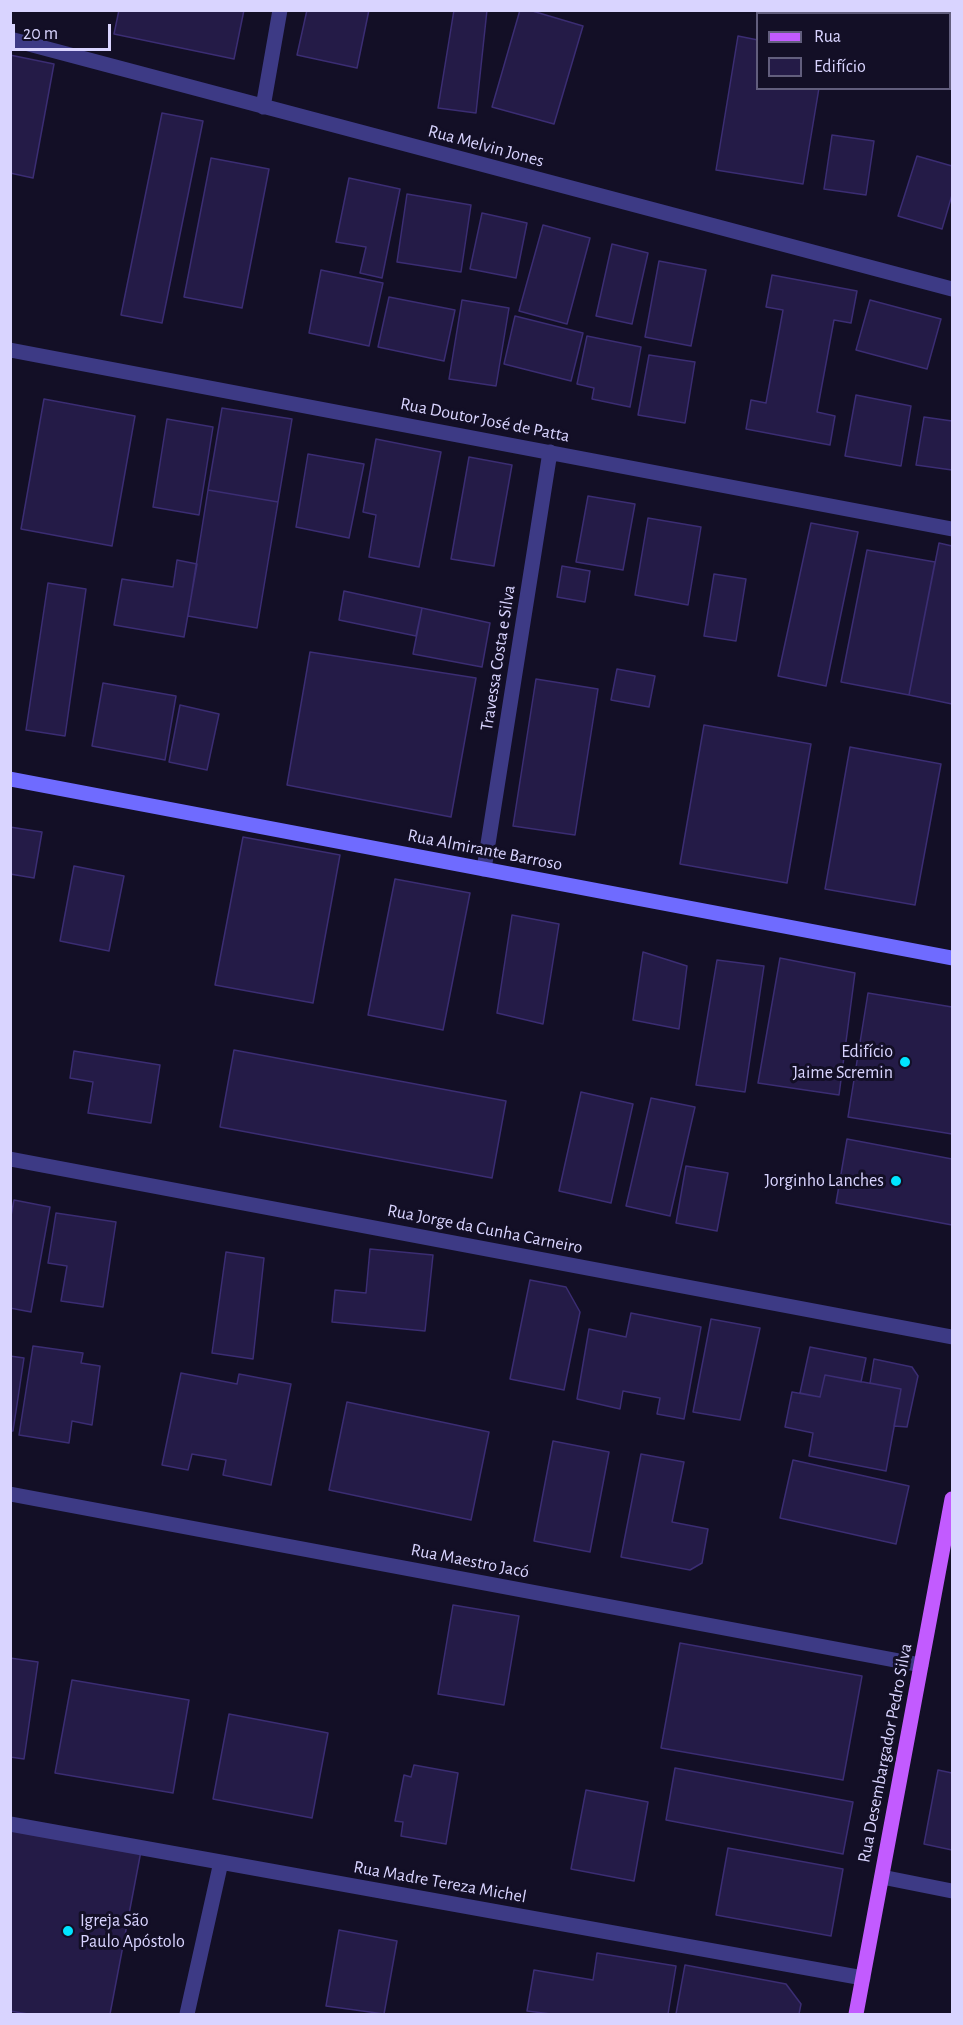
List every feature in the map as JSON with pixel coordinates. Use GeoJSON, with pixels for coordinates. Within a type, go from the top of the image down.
{"type":"FeatureCollection","features":[{"type":"Feature","properties":{"kind":"main road","name":"Rua Almirante Barroso"},"geometry":{"type":"LineString","coordinates":[[10,779],[952,958]]}},
{"type":"Feature","properties":{"kind":"main road","name":"Rua Desembargador Pedro Silva"},"geometry":{"type":"LineString","coordinates":[[856,2014],[952,1499]]}},
{"type":"Feature","properties":{"kind":"street"},"geometry":{"type":"LineString","coordinates":[[263,107],[280,10]]}},
{"type":"Feature","properties":{"kind":"street","name":"Rua Melvin Jones"},"geometry":{"type":"LineString","coordinates":[[10,39],[952,289]]}},
{"type":"Feature","properties":{"kind":"street","name":"Rua Doutor José de Patta"},"geometry":{"type":"LineString","coordinates":[[10,350],[952,529]]}},
{"type":"Feature","properties":{"kind":"street","name":"Travessa Costa e Silva"},"geometry":{"type":"LineString","coordinates":[[484,869],[550,452]]}},
{"type":"Feature","properties":{"kind":"street","name":"Rua Jorge da Cunha Carneiro"},"geometry":{"type":"LineString","coordinates":[[10,1160],[952,1337]]}},
{"type":"Feature","properties":{"kind":"street","name":"Rua Maestro Jacó"},"geometry":{"type":"LineString","coordinates":[[10,1494],[921,1665]]}},
{"type":"Feature","properties":{"kind":"street","name":"Rua Madre Tereza Michel"},"geometry":{"type":"LineString","coordinates":[[10,1824],[863,1978]]}},
{"type":"Feature","properties":{"kind":"street"},"geometry":{"type":"LineString","coordinates":[[187,2014],[221,1862]]}},
{"type":"Feature","properties":{"kind":"street"},"geometry":{"type":"LineString","coordinates":[[882,1877],[952,1891]]}},
{"type":"Feature","properties":{"kind":"building"},"geometry":{"type":"Polygon","coordinates":[[[119,10],[244,10],[234,59],[114,34],[119,10]]]}},
{"type":"Feature","properties":{"kind":"building"},"geometry":{"type":"Polygon","coordinates":[[[307,10],[369,10],[357,68],[297,55],[307,10]]]}},
{"type":"Feature","properties":{"kind":"building"},"geometry":{"type":"Polygon","coordinates":[[[454,10],[487,10],[476,113],[438,108],[454,10]]]}},
{"type":"Feature","properties":{"kind":"building"},"geometry":{"type":"Polygon","coordinates":[[[520,10],[529,10],[583,26],[554,124],[492,107],[520,10]]]}},
{"type":"Feature","properties":{"kind":"building"},"geometry":{"type":"Polygon","coordinates":[[[738,36],[756,40],[756,90],[819,90],[803,184],[716,170],[738,36]]]}},
{"type":"Feature","properties":{"kind":"building"},"geometry":{"type":"Polygon","coordinates":[[[10,55],[54,64],[33,178],[10,173],[10,55]]]}},
{"type":"Feature","properties":{"kind":"building"},"geometry":{"type":"Polygon","coordinates":[[[162,113],[203,121],[162,323],[121,315],[162,113]]]}},
{"type":"Feature","properties":{"kind":"building"},"geometry":{"type":"Polygon","coordinates":[[[832,135],[874,141],[866,195],[824,189],[832,135]]]}},
{"type":"Feature","properties":{"kind":"building"},"geometry":{"type":"Polygon","coordinates":[[[917,156],[952,166],[952,195],[942,229],[898,216],[917,156]]]}},
{"type":"Feature","properties":{"kind":"building"},"geometry":{"type":"Polygon","coordinates":[[[211,158],[269,169],[242,308],[184,297],[211,158]]]}},
{"type":"Feature","properties":{"kind":"building"},"geometry":{"type":"Polygon","coordinates":[[[349,178],[400,189],[382,278],[360,273],[366,247],[336,242],[349,178]]]}},
{"type":"Feature","properties":{"kind":"building"},"geometry":{"type":"Polygon","coordinates":[[[407,194],[471,205],[461,272],[397,262],[407,194]]]}},
{"type":"Feature","properties":{"kind":"building"},"geometry":{"type":"Polygon","coordinates":[[[482,213],[527,223],[516,278],[470,269],[482,213]]]}},
{"type":"Feature","properties":{"kind":"building"},"geometry":{"type":"Polygon","coordinates":[[[543,225],[590,238],[567,324],[519,311],[543,225]]]}},
{"type":"Feature","properties":{"kind":"building"},"geometry":{"type":"Polygon","coordinates":[[[612,244],[648,253],[632,324],[596,316],[612,244]]]}},
{"type":"Feature","properties":{"kind":"building"},"geometry":{"type":"Polygon","coordinates":[[[659,261],[706,270],[691,346],[645,337],[659,261]]]}},
{"type":"Feature","properties":{"kind":"building"},"geometry":{"type":"Polygon","coordinates":[[[321,270],[383,283],[369,346],[309,333],[321,270]]]}},
{"type":"Feature","properties":{"kind":"building"},"geometry":{"type":"Polygon","coordinates":[[[772,275],[857,291],[851,323],[834,320],[817,412],[835,416],[830,445],[746,429],[751,400],[766,403],[783,310],[766,307],[772,275]]]}},
{"type":"Feature","properties":{"kind":"building"},"geometry":{"type":"Polygon","coordinates":[[[389,297],[455,310],[444,361],[378,347],[389,297]]]}},
{"type":"Feature","properties":{"kind":"building"},"geometry":{"type":"Polygon","coordinates":[[[462,300],[509,308],[496,386],[449,379],[462,300]]]}},
{"type":"Feature","properties":{"kind":"building"},"geometry":{"type":"Polygon","coordinates":[[[870,300],[941,319],[927,369],[856,350],[870,300]]]}},
{"type":"Feature","properties":{"kind":"building"},"geometry":{"type":"Polygon","coordinates":[[[515,316],[583,333],[571,381],[504,364],[515,316]]]}},
{"type":"Feature","properties":{"kind":"building"},"geometry":{"type":"Polygon","coordinates":[[[587,336],[641,347],[630,407],[592,399],[594,388],[577,384],[587,336]]]}},
{"type":"Feature","properties":{"kind":"building"},"geometry":{"type":"Polygon","coordinates":[[[649,355],[695,362],[685,423],[638,415],[649,355]]]}},
{"type":"Feature","properties":{"kind":"building"},"geometry":{"type":"Polygon","coordinates":[[[856,395],[911,406],[901,466],[845,456],[856,395]]]}},
{"type":"Feature","properties":{"kind":"building"},"geometry":{"type":"Polygon","coordinates":[[[44,399],[135,416],[112,546],[21,529],[44,399]]]}},
{"type":"Feature","properties":{"kind":"building"},"geometry":{"type":"Polygon","coordinates":[[[222,408],[292,419],[278,502],[208,490],[222,408]]]}},
{"type":"Feature","properties":{"kind":"building"},"geometry":{"type":"Polygon","coordinates":[[[924,417],[952,421],[952,470],[916,465],[924,417]]]}},
{"type":"Feature","properties":{"kind":"building"},"geometry":{"type":"Polygon","coordinates":[[[167,419],[213,427],[199,515],[153,507],[167,419]]]}},
{"type":"Feature","properties":{"kind":"building"},"geometry":{"type":"Polygon","coordinates":[[[376,439],[441,452],[419,567],[369,557],[376,515],[363,512],[376,439]]]}},
{"type":"Feature","properties":{"kind":"building"},"geometry":{"type":"Polygon","coordinates":[[[308,454],[364,464],[349,538],[296,527],[308,454]]]}},
{"type":"Feature","properties":{"kind":"building"},"geometry":{"type":"Polygon","coordinates":[[[469,457],[512,465],[494,566],[451,559],[469,457]]]}},
{"type":"Feature","properties":{"kind":"building"},"geometry":{"type":"Polygon","coordinates":[[[208,490],[278,502],[257,628],[188,616],[208,490]]]}},
{"type":"Feature","properties":{"kind":"building"},"geometry":{"type":"Polygon","coordinates":[[[588,496],[635,504],[623,570],[576,562],[588,496]]]}},
{"type":"Feature","properties":{"kind":"building"},"geometry":{"type":"Polygon","coordinates":[[[648,518],[701,527],[688,605],[635,595],[648,518]]]}},
{"type":"Feature","properties":{"kind":"building"},"geometry":{"type":"Polygon","coordinates":[[[811,523],[858,532],[826,686],[778,676],[811,523]]]}},
{"type":"Feature","properties":{"kind":"building"},"geometry":{"type":"Polygon","coordinates":[[[939,543],[952,546],[952,704],[909,695],[939,543]]]}},
{"type":"Feature","properties":{"kind":"building"},"geometry":{"type":"Polygon","coordinates":[[[867,550],[935,562],[909,695],[841,682],[867,550]]]}},
{"type":"Feature","properties":{"kind":"building"},"geometry":{"type":"Polygon","coordinates":[[[177,560],[197,564],[184,637],[114,625],[122,579],[173,587],[177,560]]]}},
{"type":"Feature","properties":{"kind":"building"},"geometry":{"type":"Polygon","coordinates":[[[562,566],[590,571],[585,602],[557,597],[562,566]]]}},
{"type":"Feature","properties":{"kind":"building"},"geometry":{"type":"Polygon","coordinates":[[[714,574],[746,579],[736,641],[704,636],[714,574]]]}},
{"type":"Feature","properties":{"kind":"building"},"geometry":{"type":"Polygon","coordinates":[[[48,583],[86,589],[65,736],[26,730],[48,583]]]}},
{"type":"Feature","properties":{"kind":"building"},"geometry":{"type":"Polygon","coordinates":[[[344,591],[422,608],[416,636],[339,620],[344,591]]]}},
{"type":"Feature","properties":{"kind":"building"},"geometry":{"type":"Polygon","coordinates":[[[422,608],[490,623],[482,667],[413,654],[422,608]]]}},
{"type":"Feature","properties":{"kind":"building"},"geometry":{"type":"Polygon","coordinates":[[[310,652],[476,678],[451,817],[287,785],[310,652]]]}},
{"type":"Feature","properties":{"kind":"building"},"geometry":{"type":"Polygon","coordinates":[[[617,669],[655,676],[649,707],[611,700],[617,669]]]}},
{"type":"Feature","properties":{"kind":"building"},"geometry":{"type":"Polygon","coordinates":[[[536,679],[598,689],[575,835],[513,826],[536,679]]]}},
{"type":"Feature","properties":{"kind":"building"},"geometry":{"type":"Polygon","coordinates":[[[103,683],[176,696],[165,760],[92,746],[103,683]]]}},
{"type":"Feature","properties":{"kind":"building"},"geometry":{"type":"Polygon","coordinates":[[[180,705],[219,714],[207,770],[169,762],[180,705]]]}},
{"type":"Feature","properties":{"kind":"building"},"geometry":{"type":"Polygon","coordinates":[[[704,725],[811,744],[787,883],[680,864],[704,725]]]}},
{"type":"Feature","properties":{"kind":"building"},"geometry":{"type":"Polygon","coordinates":[[[850,747],[941,764],[915,905],[825,889],[850,747]]]}},
{"type":"Feature","properties":{"kind":"building"},"geometry":{"type":"Polygon","coordinates":[[[10,827],[42,832],[34,878],[10,874],[10,827]]]}},
{"type":"Feature","properties":{"kind":"building"},"geometry":{"type":"Polygon","coordinates":[[[243,837],[340,855],[313,1003],[215,985],[243,837]]]}},
{"type":"Feature","properties":{"kind":"building"},"geometry":{"type":"Polygon","coordinates":[[[74,866],[124,876],[109,951],[60,941],[74,866]]]}},
{"type":"Feature","properties":{"kind":"building"},"geometry":{"type":"Polygon","coordinates":[[[395,879],[470,893],[443,1030],[368,1015],[395,879]]]}},
{"type":"Feature","properties":{"kind":"building"},"geometry":{"type":"Polygon","coordinates":[[[512,915],[559,924],[543,1024],[497,1013],[512,915]]]}},
{"type":"Feature","properties":{"kind":"building"},"geometry":{"type":"Polygon","coordinates":[[[643,952],[687,966],[679,1029],[633,1020],[643,952]]]}},
{"type":"Feature","properties":{"kind":"building"},"geometry":{"type":"Polygon","coordinates":[[[780,958],[855,973],[839,1095],[758,1083],[780,958]]]}},
{"type":"Feature","properties":{"kind":"building"},"geometry":{"type":"Polygon","coordinates":[[[717,960],[764,966],[745,1092],[696,1085],[717,960]]]}},
{"type":"Feature","properties":{"kind":"building","name":"Edifício Jaime Scremin"},"geometry":{"type":"Polygon","coordinates":[[[868,993],[952,1007],[952,1134],[848,1117],[868,993]]]}},
{"type":"Feature","properties":{"kind":"building"},"geometry":{"type":"Polygon","coordinates":[[[234,1050],[506,1101],[492,1178],[220,1127],[234,1050]]]}},
{"type":"Feature","properties":{"kind":"building"},"geometry":{"type":"Polygon","coordinates":[[[74,1051],[160,1065],[151,1123],[88,1113],[93,1082],[70,1078],[74,1051]]]}},
{"type":"Feature","properties":{"kind":"building"},"geometry":{"type":"Polygon","coordinates":[[[581,1092],[633,1104],[611,1203],[559,1191],[581,1092]]]}},
{"type":"Feature","properties":{"kind":"building"},"geometry":{"type":"Polygon","coordinates":[[[651,1098],[695,1107],[670,1216],[626,1206],[651,1098]]]}},
{"type":"Feature","properties":{"kind":"building","name":"Jorginho Lanches"},"geometry":{"type":"Polygon","coordinates":[[[847,1139],[952,1159],[952,1225],[836,1203],[847,1139]]]}},
{"type":"Feature","properties":{"kind":"building"},"geometry":{"type":"Polygon","coordinates":[[[686,1166],[728,1173],[717,1231],[676,1223],[686,1166]]]}},
{"type":"Feature","properties":{"kind":"building"},"geometry":{"type":"Polygon","coordinates":[[[14,1200],[50,1207],[31,1312],[10,1308],[10,1221],[14,1200]]]}},
{"type":"Feature","properties":{"kind":"building"},"geometry":{"type":"Polygon","coordinates":[[[56,1213],[116,1222],[103,1307],[61,1301],[67,1266],[48,1263],[56,1213]]]}},
{"type":"Feature","properties":{"kind":"building"},"geometry":{"type":"Polygon","coordinates":[[[370,1249],[433,1255],[425,1331],[332,1322],[335,1290],[366,1293],[370,1249]]]}},
{"type":"Feature","properties":{"kind":"building"},"geometry":{"type":"Polygon","coordinates":[[[226,1252],[264,1258],[253,1359],[212,1353],[226,1252]]]}},
{"type":"Feature","properties":{"kind":"building"},"geometry":{"type":"Polygon","coordinates":[[[530,1280],[566,1287],[580,1312],[564,1390],[510,1379],[530,1280]]]}},
{"type":"Feature","properties":{"kind":"building"},"geometry":{"type":"Polygon","coordinates":[[[631,1313],[701,1327],[684,1419],[657,1414],[660,1398],[623,1391],[620,1409],[577,1399],[589,1329],[626,1337],[631,1313]]]}},
{"type":"Feature","properties":{"kind":"building"},"geometry":{"type":"Polygon","coordinates":[[[711,1319],[760,1328],[740,1420],[693,1412],[711,1319]]]}},
{"type":"Feature","properties":{"kind":"building"},"geometry":{"type":"Polygon","coordinates":[[[33,1346],[83,1353],[81,1363],[100,1366],[92,1425],[72,1421],[69,1443],[19,1435],[33,1346]]]}},
{"type":"Feature","properties":{"kind":"building"},"geometry":{"type":"Polygon","coordinates":[[[810,1347],[866,1358],[861,1382],[825,1375],[820,1397],[800,1393],[810,1347]]]}},
{"type":"Feature","properties":{"kind":"building"},"geometry":{"type":"Polygon","coordinates":[[[10,1356],[24,1358],[13,1431],[10,1431],[10,1356]]]}},
{"type":"Feature","properties":{"kind":"building"},"geometry":{"type":"Polygon","coordinates":[[[874,1359],[912,1367],[918,1376],[907,1427],[894,1426],[901,1389],[870,1383],[874,1359]]]}},
{"type":"Feature","properties":{"kind":"building"},"geometry":{"type":"Polygon","coordinates":[[[181,1373],[237,1384],[239,1374],[291,1384],[271,1485],[223,1475],[226,1460],[192,1454],[188,1470],[162,1465],[181,1373]]]}},
{"type":"Feature","properties":{"kind":"building"},"geometry":{"type":"Polygon","coordinates":[[[825,1375],[901,1389],[886,1471],[809,1456],[813,1433],[785,1427],[792,1392],[820,1397],[825,1375]]]}},
{"type":"Feature","properties":{"kind":"building"},"geometry":{"type":"Polygon","coordinates":[[[347,1402],[489,1432],[471,1520],[329,1490],[347,1402]]]}},
{"type":"Feature","properties":{"kind":"building"},"geometry":{"type":"Polygon","coordinates":[[[553,1441],[609,1452],[590,1552],[534,1541],[553,1441]]]}},
{"type":"Feature","properties":{"kind":"building"},"geometry":{"type":"Polygon","coordinates":[[[641,1454],[684,1462],[672,1522],[708,1529],[702,1563],[690,1570],[621,1557],[641,1454]]]}},
{"type":"Feature","properties":{"kind":"building"},"geometry":{"type":"Polygon","coordinates":[[[793,1460],[909,1486],[896,1544],[780,1518],[793,1460]]]}},
{"type":"Feature","properties":{"kind":"building"},"geometry":{"type":"Polygon","coordinates":[[[453,1605],[519,1616],[504,1705],[438,1694],[453,1605]]]}},
{"type":"Feature","properties":{"kind":"building"},"geometry":{"type":"Polygon","coordinates":[[[680,1643],[862,1676],[843,1780],[661,1748],[680,1643]]]}},
{"type":"Feature","properties":{"kind":"building"},"geometry":{"type":"Polygon","coordinates":[[[10,1658],[38,1662],[24,1759],[10,1757],[10,1658]]]}},
{"type":"Feature","properties":{"kind":"building"},"geometry":{"type":"Polygon","coordinates":[[[72,1680],[189,1700],[173,1793],[55,1773],[72,1680]]]}},
{"type":"Feature","properties":{"kind":"building"},"geometry":{"type":"Polygon","coordinates":[[[229,1714],[328,1733],[312,1818],[213,1799],[229,1714]]]}},
{"type":"Feature","properties":{"kind":"building"},"geometry":{"type":"Polygon","coordinates":[[[414,1765],[458,1773],[446,1844],[401,1836],[403,1822],[395,1821],[404,1775],[411,1777],[414,1765]]]}},
{"type":"Feature","properties":{"kind":"building"},"geometry":{"type":"Polygon","coordinates":[[[675,1768],[853,1802],[843,1854],[666,1820],[675,1768]]]}},
{"type":"Feature","properties":{"kind":"building"},"geometry":{"type":"Polygon","coordinates":[[[938,1770],[952,1773],[952,1850],[924,1844],[938,1770]]]}},
{"type":"Feature","properties":{"kind":"building"},"geometry":{"type":"Polygon","coordinates":[[[586,1790],[648,1802],[634,1881],[571,1869],[586,1790]]]}},
{"type":"Feature","properties":{"kind":"building","name":"Igreja São Paulo Apóstolo"},"geometry":{"type":"Polygon","coordinates":[[[10,1827],[141,1851],[110,2014],[28,2014],[10,2011],[10,1827]]]}},
{"type":"Feature","properties":{"kind":"building"},"geometry":{"type":"Polygon","coordinates":[[[728,1848],[843,1869],[831,1936],[716,1915],[728,1848]]]}},
{"type":"Feature","properties":{"kind":"building"},"geometry":{"type":"Polygon","coordinates":[[[339,1930],[397,1941],[384,2014],[326,2006],[339,1930]]]}},
{"type":"Feature","properties":{"kind":"building"},"geometry":{"type":"Polygon","coordinates":[[[597,1953],[676,1966],[668,2014],[551,2014],[527,2011],[534,1970],[593,1980],[597,1953]]]}},
{"type":"Feature","properties":{"kind":"building"},"geometry":{"type":"Polygon","coordinates":[[[685,1965],[786,1984],[801,2004],[799,2014],[676,2014],[685,1965]]]}},
{"type":"Feature","properties":{"kind":"place","name":"Edifício Jaime Scremin"},"geometry":{"type":"Point","coordinates":[905,1062]}},
{"type":"Feature","properties":{"kind":"place","name":"Jorginho Lanches"},"geometry":{"type":"Point","coordinates":[896,1181]}},
{"type":"Feature","properties":{"kind":"place","name":"Igreja São Paulo Apóstolo"},"geometry":{"type":"Point","coordinates":[68,1931]}}]}
